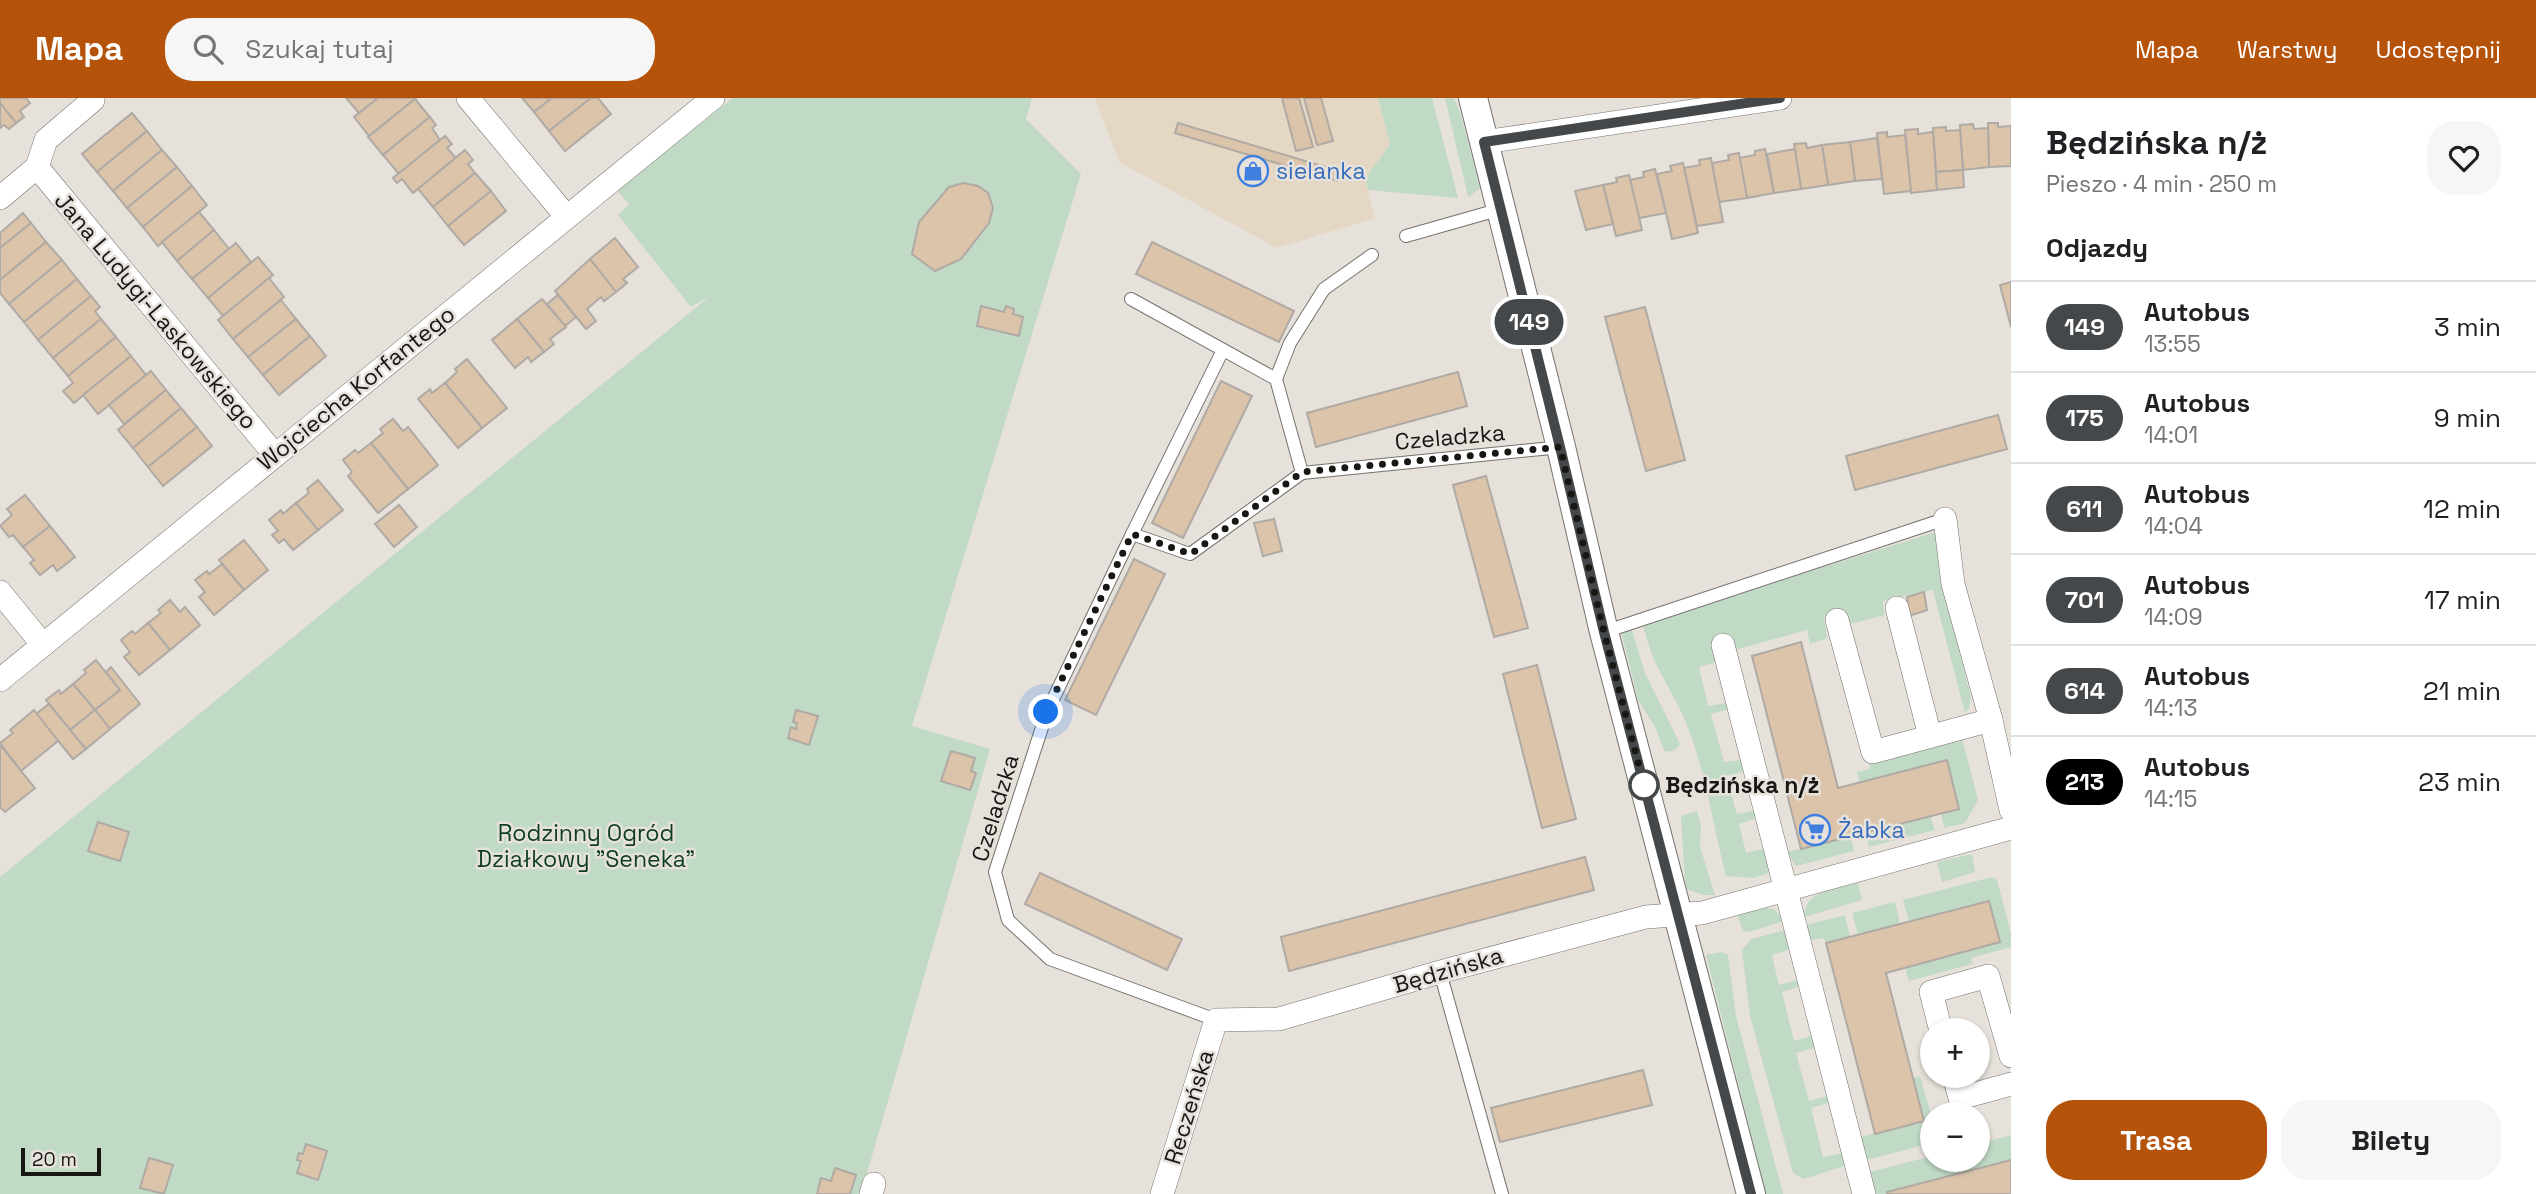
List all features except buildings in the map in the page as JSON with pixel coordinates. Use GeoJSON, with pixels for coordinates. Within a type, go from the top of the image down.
{"type":"FeatureCollection","features":[{"type":"Feature","properties":{"kind":"street"},"geometry":{"type":"LineString","coordinates":[[468,98],[566,216]]}},
{"type":"Feature","properties":{"kind":"street","name":"Wojciecha Korfantego"},"geometry":{"type":"LineString","coordinates":[[0,680],[713,98]]}},
{"type":"Feature","properties":{"kind":"street"},"geometry":{"type":"LineString","coordinates":[[1472,98],[1604,632],[1751,1194]]}},
{"type":"Feature","properties":{"kind":"street"},"geometry":{"type":"LineString","coordinates":[[1484,142],[1780,98]]}},
{"type":"Feature","properties":{"kind":"street"},"geometry":{"type":"LineString","coordinates":[[0,198],[37,167],[46,140],[93,100]]}},
{"type":"Feature","properties":{"kind":"street","name":"Jana Ludygi-Laskowskiego"},"geometry":{"type":"LineString","coordinates":[[37,167],[275,455]]}},
{"type":"Feature","properties":{"kind":"street"},"geometry":{"type":"LineString","coordinates":[[1945,519],[1953,584],[1991,720],[2011,810]]}},
{"type":"Feature","properties":{"kind":"street"},"geometry":{"type":"LineString","coordinates":[[0,592],[43,645]]}},
{"type":"Feature","properties":{"kind":"street"},"geometry":{"type":"LineString","coordinates":[[1896,608],[1930,736]]}},
{"type":"Feature","properties":{"kind":"street"},"geometry":{"type":"LineString","coordinates":[[1837,620],[1873,752],[1991,720]]}},
{"type":"Feature","properties":{"kind":"street"},"geometry":{"type":"LineString","coordinates":[[1723,645],[1864,1194]]}},
{"type":"Feature","properties":{"kind":"street","name":"Będzińska"},"geometry":{"type":"LineString","coordinates":[[1216,1020],[1279,1019],[1440,972],[1646,917],[1702,913],[2011,828]]}},
{"type":"Feature","properties":{"kind":"street"},"geometry":{"type":"LineString","coordinates":[[1938,1018],[1931,992],[1988,976],[2011,1056]]}},
{"type":"Feature","properties":{"kind":"street","name":"Reczeńska"},"geometry":{"type":"LineString","coordinates":[[1162,1194],[1216,1020]]}},
{"type":"Feature","properties":{"kind":"street"},"geometry":{"type":"LineString","coordinates":[[1958,1088],[1961,1098],[2011,1084]]}},
{"type":"Feature","properties":{"kind":"lane"},"geometry":{"type":"LineString","coordinates":[[1406,236],[1501,209]]}},
{"type":"Feature","properties":{"kind":"lane"},"geometry":{"type":"LineString","coordinates":[[1132,534],[1191,554],[1302,472],[1276,379],[1290,343],[1324,289],[1372,255]]}},
{"type":"Feature","properties":{"kind":"lane"},"geometry":{"type":"LineString","coordinates":[[1131,299],[1276,379]]}},
{"type":"Feature","properties":{"kind":"lane","name":"Czeladzka"},"geometry":{"type":"LineString","coordinates":[[1216,1020],[1050,960],[1008,920],[995,872],[1046,712],[1223,350]]}},
{"type":"Feature","properties":{"kind":"lane","name":"Czeladzka"},"geometry":{"type":"LineString","coordinates":[[1302,472],[1560,447]]}},
{"type":"Feature","properties":{"kind":"lane"},"geometry":{"type":"LineString","coordinates":[[1604,632],[1945,519]]}},
{"type":"Feature","properties":{"kind":"lane"},"geometry":{"type":"LineString","coordinates":[[1440,972],[1502,1194]]}},
{"type":"Feature","properties":{"kind":"shaded area","name":"sielanka"},"geometry":{"type":"Polygon","coordinates":[[[1095,98],[1378,98],[1390,144],[1365,179],[1375,218],[1277,248],[1119,162],[1095,98]]]}},
{"type":"Feature","properties":{"kind":"green space","name":"Rodzinny Ogród Działkowy \"Seneka\""},"geometry":{"type":"Polygon","coordinates":[[[733,98],[1032,98],[1026,119],[1081,174],[912,726],[990,749],[861,1194],[0,1194],[0,877],[710,296],[691,307],[618,215],[629,204],[617,190],[733,98]]]}},
{"type":"Feature","properties":{"kind":"green space"},"geometry":{"type":"Polygon","coordinates":[[[1378,98],[1432,98],[1458,198],[1368,190],[1365,179],[1390,144],[1378,98]]]}},
{"type":"Feature","properties":{"kind":"green space"},"geometry":{"type":"Polygon","coordinates":[[[1445,98],[1454,98],[1460,112],[1480,188],[1468,197],[1445,98]]]}},
{"type":"Feature","properties":{"kind":"green space"},"geometry":{"type":"Polygon","coordinates":[[[1936,532],[1942,584],[1971,698],[1965,713],[1933,590],[1883,601],[1884,615],[1847,625],[1844,611],[1824,616],[1827,638],[1810,644],[1807,630],[1735,650],[1716,662],[1699,667],[1708,706],[1728,705],[1726,710],[1711,714],[1724,762],[1742,760],[1742,772],[1726,776],[1737,814],[1752,811],[1756,813],[1757,818],[1739,824],[1746,853],[1763,849],[1770,868],[1767,874],[1753,878],[1726,876],[1693,742],[1654,660],[1642,623],[1936,532]]]}},
{"type":"Feature","properties":{"kind":"green space"},"geometry":{"type":"Polygon","coordinates":[[[1631,627],[1645,673],[1680,744],[1675,750],[1665,752],[1655,727],[1638,700],[1621,631],[1631,627]]]}},
{"type":"Feature","properties":{"kind":"green space"},"geometry":{"type":"Polygon","coordinates":[[[1962,738],[1978,800],[1965,823],[1944,828],[1941,813],[1947,761],[1860,782],[1857,772],[1870,769],[1869,763],[1962,738]]]}},
{"type":"Feature","properties":{"kind":"green space"},"geometry":{"type":"Polygon","coordinates":[[[1697,811],[1701,825],[1700,847],[1715,895],[1703,895],[1687,889],[1685,881],[1681,816],[1697,811]]]}},
{"type":"Feature","properties":{"kind":"green space"},"geometry":{"type":"Polygon","coordinates":[[[1930,816],[1935,830],[1869,847],[1865,832],[1930,816]]]}},
{"type":"Feature","properties":{"kind":"green space"},"geometry":{"type":"Polygon","coordinates":[[[1851,836],[1854,851],[1796,866],[1787,852],[1851,836]]]}},
{"type":"Feature","properties":{"kind":"green space"},"geometry":{"type":"Polygon","coordinates":[[[1972,854],[1975,872],[1942,882],[1937,862],[1972,854]]]}},
{"type":"Feature","properties":{"kind":"green space"},"geometry":{"type":"Polygon","coordinates":[[[1992,877],[1997,880],[2011,934],[2011,947],[1971,958],[1972,964],[1909,981],[1905,968],[2000,942],[1989,901],[1909,922],[1903,900],[1992,877]]]}},
{"type":"Feature","properties":{"kind":"green space"},"geometry":{"type":"Polygon","coordinates":[[[1858,883],[1862,900],[1804,917],[1810,901],[1816,896],[1858,883]]]}},
{"type":"Feature","properties":{"kind":"green space"},"geometry":{"type":"Polygon","coordinates":[[[1895,902],[1900,924],[1858,935],[1852,913],[1895,902]]]}},
{"type":"Feature","properties":{"kind":"green space"},"geometry":{"type":"Polygon","coordinates":[[[1774,909],[1784,921],[1749,932],[1743,931],[1737,914],[1774,909]]]}},
{"type":"Feature","properties":{"kind":"green space"},"geometry":{"type":"Polygon","coordinates":[[[1845,915],[1850,937],[1826,943],[1824,938],[1811,940],[1806,925],[1845,915]]]}},
{"type":"Feature","properties":{"kind":"green space"},"geometry":{"type":"Polygon","coordinates":[[[1786,930],[1791,949],[1772,955],[1779,985],[1797,980],[1800,983],[1798,987],[1782,992],[1794,1041],[1811,1036],[1814,1039],[1814,1048],[1796,1053],[1809,1101],[1827,1096],[1829,1098],[1828,1103],[1811,1108],[1823,1157],[1843,1153],[1847,1165],[1804,1179],[1793,1173],[1750,1016],[1742,950],[1751,939],[1786,930]]]}},
{"type":"Feature","properties":{"kind":"green space"},"geometry":{"type":"Polygon","coordinates":[[[1722,952],[1728,955],[1736,1016],[1783,1194],[1766,1194],[1706,955],[1722,952]]]}},
{"type":"Feature","properties":{"kind":"green space"},"geometry":{"type":"Polygon","coordinates":[[[1920,1076],[1920,1088],[1923,1088],[1927,1102],[1920,1102],[1920,1105],[1913,1078],[1920,1076]]]}},
{"type":"Feature","properties":{"kind":"green space"},"geometry":{"type":"Polygon","coordinates":[[[1920,1122],[1920,1146],[1866,1160],[1861,1138],[1920,1122]]]}},
{"type":"Feature","properties":{"kind":"green space"},"geometry":{"type":"Polygon","coordinates":[[[2011,1135],[2011,1160],[1990,1165],[1990,1141],[2011,1135]]]}},
{"type":"Feature","properties":{"kind":"green space"},"geometry":{"type":"Polygon","coordinates":[[[1920,1159],[1920,1172],[1964,1172],[1887,1194],[1875,1194],[1870,1172],[1920,1159]]]}},
{"type":"Feature","properties":{"kind":"bus line","name":"149"},"geometry":{"type":"LineString","coordinates":[[1751,1194],[1604,632],[1484,142],[1780,98]]}},
{"type":"Feature","properties":{"kind":"place","name":"sielanka"},"geometry":{"type":"Point","coordinates":[1253,171]}},
{"type":"Feature","properties":{"kind":"place","name":"Będzińska n/ż"},"geometry":{"type":"Point","coordinates":[1644,785]}},
{"type":"Feature","properties":{"kind":"place","name":"Żabka"},"geometry":{"type":"Point","coordinates":[1815,830]}},
{"type":"Feature","properties":{"kind":"route"},"geometry":{"type":"LineString","coordinates":[[1046,712],[1132,534],[1191,554],[1302,472],[1560,447],[1644,785]]}}]}
